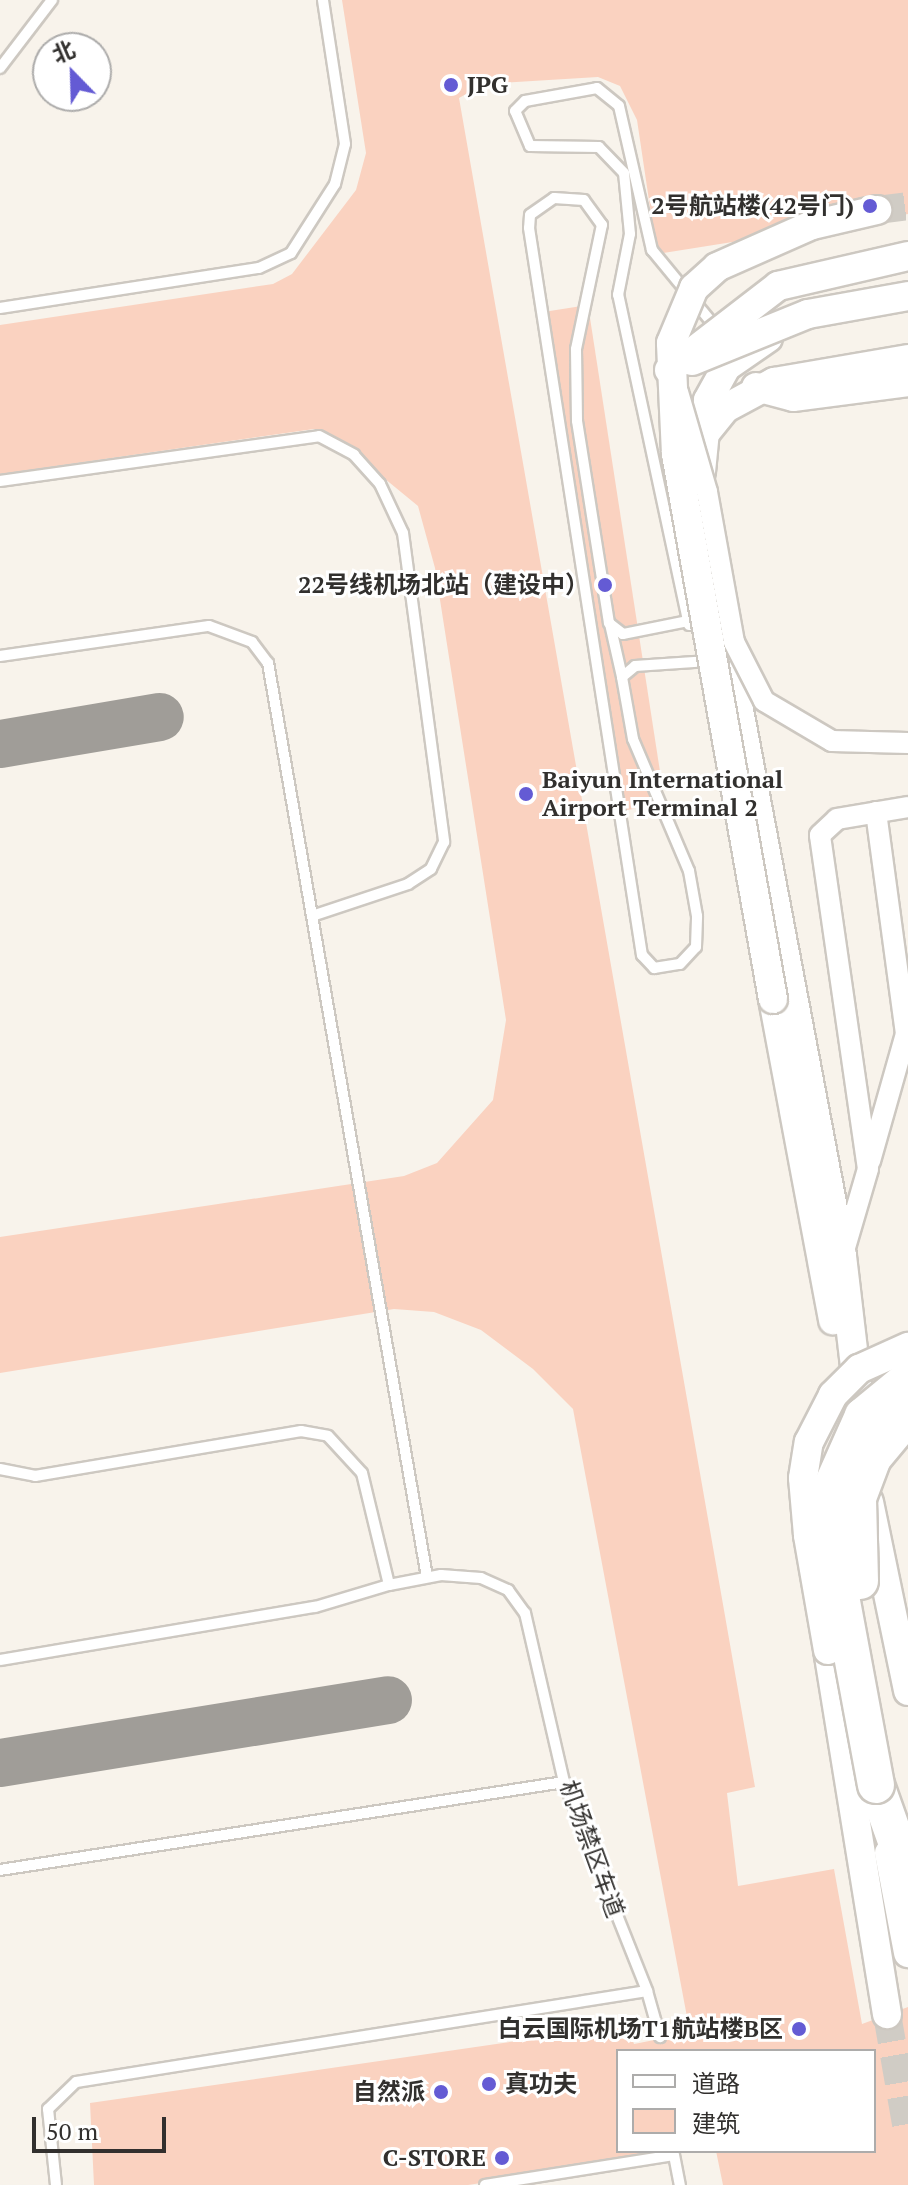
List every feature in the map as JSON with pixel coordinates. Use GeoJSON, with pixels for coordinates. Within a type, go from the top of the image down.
{"type":"FeatureCollection","features":[{"type":"Feature","properties":{"kind":"highway"},"geometry":{"type":"LineString","coordinates":[[908,1379],[863,1416],[839,1456],[829,1502],[828,1527],[908,1875]]}},
{"type":"Feature","properties":{"kind":"highway"},"geometry":{"type":"LineString","coordinates":[[908,1416],[873,1458],[854,1524],[886,1782],[908,1864]]}},
{"type":"Feature","properties":{"kind":"main road"},"geometry":{"type":"LineString","coordinates":[[877,210],[812,225],[717,267],[676,320],[669,370],[676,454],[773,999],[908,1691]]}},
{"type":"Feature","properties":{"kind":"main road"},"geometry":{"type":"LineString","coordinates":[[669,370],[778,286],[908,256]]}},
{"type":"Feature","properties":{"kind":"main road"},"geometry":{"type":"LineString","coordinates":[[669,370],[808,314],[908,296]]}},
{"type":"Feature","properties":{"kind":"main road"},"geometry":{"type":"LineString","coordinates":[[869,1502],[842,1256],[720,611],[699,442],[726,367],[752,344],[908,305]]}},
{"type":"Feature","properties":{"kind":"main road"},"geometry":{"type":"LineString","coordinates":[[699,442],[726,408],[792,376],[908,359]]}},
{"type":"Feature","properties":{"kind":"main road"},"geometry":{"type":"LineString","coordinates":[[726,367],[762,392],[793,397],[908,382]]}},
{"type":"Feature","properties":{"kind":"main road"},"geometry":{"type":"LineString","coordinates":[[887,2014],[808,1535],[803,1478],[809,1442],[833,1395],[859,1369],[908,1347]]}},
{"type":"Feature","properties":{"kind":"main road"},"geometry":{"type":"LineString","coordinates":[[886,1782],[908,1953]]}},
{"type":"Feature","properties":{"kind":"street"},"geometry":{"type":"LineString","coordinates":[[669,370],[698,451],[734,642],[764,701],[832,741],[908,743]]}},
{"type":"Feature","properties":{"kind":"street"},"geometry":{"type":"LineString","coordinates":[[868,1169],[819,847],[829,822],[908,807]]}},
{"type":"Feature","properties":{"kind":"street"},"geometry":{"type":"LineString","coordinates":[[842,1256],[906,1034],[876,812]]}},
{"type":"Feature","properties":{"kind":"lane"},"geometry":{"type":"LineString","coordinates":[[0,68],[52,0]]}},
{"type":"Feature","properties":{"kind":"lane"},"geometry":{"type":"LineString","coordinates":[[0,308],[259,268],[291,253],[335,184],[345,144],[323,0]]}},
{"type":"Feature","properties":{"kind":"lane"},"geometry":{"type":"LineString","coordinates":[[689,625],[618,295],[630,234],[624,173],[599,147],[530,146],[515,111],[525,101],[597,88],[619,106],[652,250],[703,317],[725,337],[752,344]]}},
{"type":"Feature","properties":{"kind":"lane"},"geometry":{"type":"LineString","coordinates":[[571,195],[596,210],[602,225],[576,363],[577,421],[609,623],[633,739],[689,871],[697,916],[696,947],[667,969],[642,955],[529,228],[542,205],[571,195]]}},
{"type":"Feature","properties":{"kind":"lane"},"geometry":{"type":"LineString","coordinates":[[0,481],[319,436],[354,455],[380,484],[403,533],[444,842],[431,869],[408,884],[312,916]]}},
{"type":"Feature","properties":{"kind":"lane"},"geometry":{"type":"LineString","coordinates":[[609,623],[623,634],[689,625],[720,611]]}},
{"type":"Feature","properties":{"kind":"lane"},"geometry":{"type":"LineString","coordinates":[[0,656],[209,626],[252,642],[275,684],[312,916],[427,1577]]}},
{"type":"Feature","properties":{"kind":"lane"},"geometry":{"type":"LineString","coordinates":[[622,677],[635,666],[730,658]]}},
{"type":"Feature","properties":{"kind":"lane"},"geometry":{"type":"LineString","coordinates":[[0,1469],[35,1476],[301,1431],[328,1436],[362,1473],[389,1585]]}},
{"type":"Feature","properties":{"kind":"lane","name":"机场禁区车道"},"geometry":{"type":"LineString","coordinates":[[0,1660],[315,1607],[427,1577],[481,1578],[518,1601],[557,1726],[564,1782],[647,1991],[660,2037]]}},
{"type":"Feature","properties":{"kind":"lane"},"geometry":{"type":"LineString","coordinates":[[0,1870],[564,1782]]}},
{"type":"Feature","properties":{"kind":"lane"},"geometry":{"type":"LineString","coordinates":[[56,2185],[48,2109],[76,2082],[647,1991]]}},
{"type":"Feature","properties":{"kind":"lane"},"geometry":{"type":"LineString","coordinates":[[485,2185],[674,2153],[680,2185]]}},
{"type":"Feature","properties":{"kind":"building","name":"Baiyun International Airport Terminal 2"},"geometry":{"type":"Polygon","coordinates":[[[342,0],[908,0],[908,214],[657,254],[637,120],[620,86],[598,77],[484,84],[459,98],[755,1787],[727,1793],[738,1886],[834,1869],[862,2024],[908,2007],[908,2185],[723,2185],[716,2153],[876,2153],[876,2049],[616,2049],[616,2153],[651,2153],[652,2157],[468,2185],[94,2185],[90,2103],[627,2025],[634,2044],[690,2033],[573,1409],[533,1369],[481,1330],[434,1312],[394,1309],[0,1373],[0,1237],[404,1176],[437,1163],[493,1100],[506,1020],[435,568],[418,506],[334,437],[314,429],[0,474],[0,325],[273,284],[292,274],[356,190],[366,153],[342,0]]]}},
{"type":"Feature","properties":{"kind":"building","name":"22号线机场北站（建设中）"},"geometry":{"type":"Polygon","coordinates":[[[588,305],[665,804],[614,812],[537,313],[588,305]]]}},
{"type":"Feature","properties":{"kind":"taxiway"},"geometry":{"type":"LineString","coordinates":[[0,744],[160,717]]}},
{"type":"Feature","properties":{"kind":"taxiway"},"geometry":{"type":"LineString","coordinates":[[0,1763],[388,1700]]}},
{"type":"Feature","properties":{"kind":"tunnel"},"geometry":{"type":"LineString","coordinates":[[877,210],[908,206]]}},
{"type":"Feature","properties":{"kind":"tunnel"},"geometry":{"type":"LineString","coordinates":[[887,2014],[908,2136]]}},
{"type":"Feature","properties":{"kind":"place","name":"JPG"},"geometry":{"type":"Point","coordinates":[451,85]}},
{"type":"Feature","properties":{"kind":"place","name":"2号航站楼(42号门)"},"geometry":{"type":"Point","coordinates":[870,206]}},
{"type":"Feature","properties":{"kind":"place","name":"22号线机场北站（建设中）"},"geometry":{"type":"Point","coordinates":[605,585]}},
{"type":"Feature","properties":{"kind":"place","name":"Baiyun International Airport Terminal 2"},"geometry":{"type":"Point","coordinates":[526,794]}},
{"type":"Feature","properties":{"kind":"place","name":"白云国际机场T1航站楼B区"},"geometry":{"type":"Point","coordinates":[799,2029]}},
{"type":"Feature","properties":{"kind":"place","name":"真功夫"},"geometry":{"type":"Point","coordinates":[489,2084]}},
{"type":"Feature","properties":{"kind":"place","name":"自然派"},"geometry":{"type":"Point","coordinates":[441,2092]}},
{"type":"Feature","properties":{"kind":"place","name":"C-STORE"},"geometry":{"type":"Point","coordinates":[502,2158]}}]}
